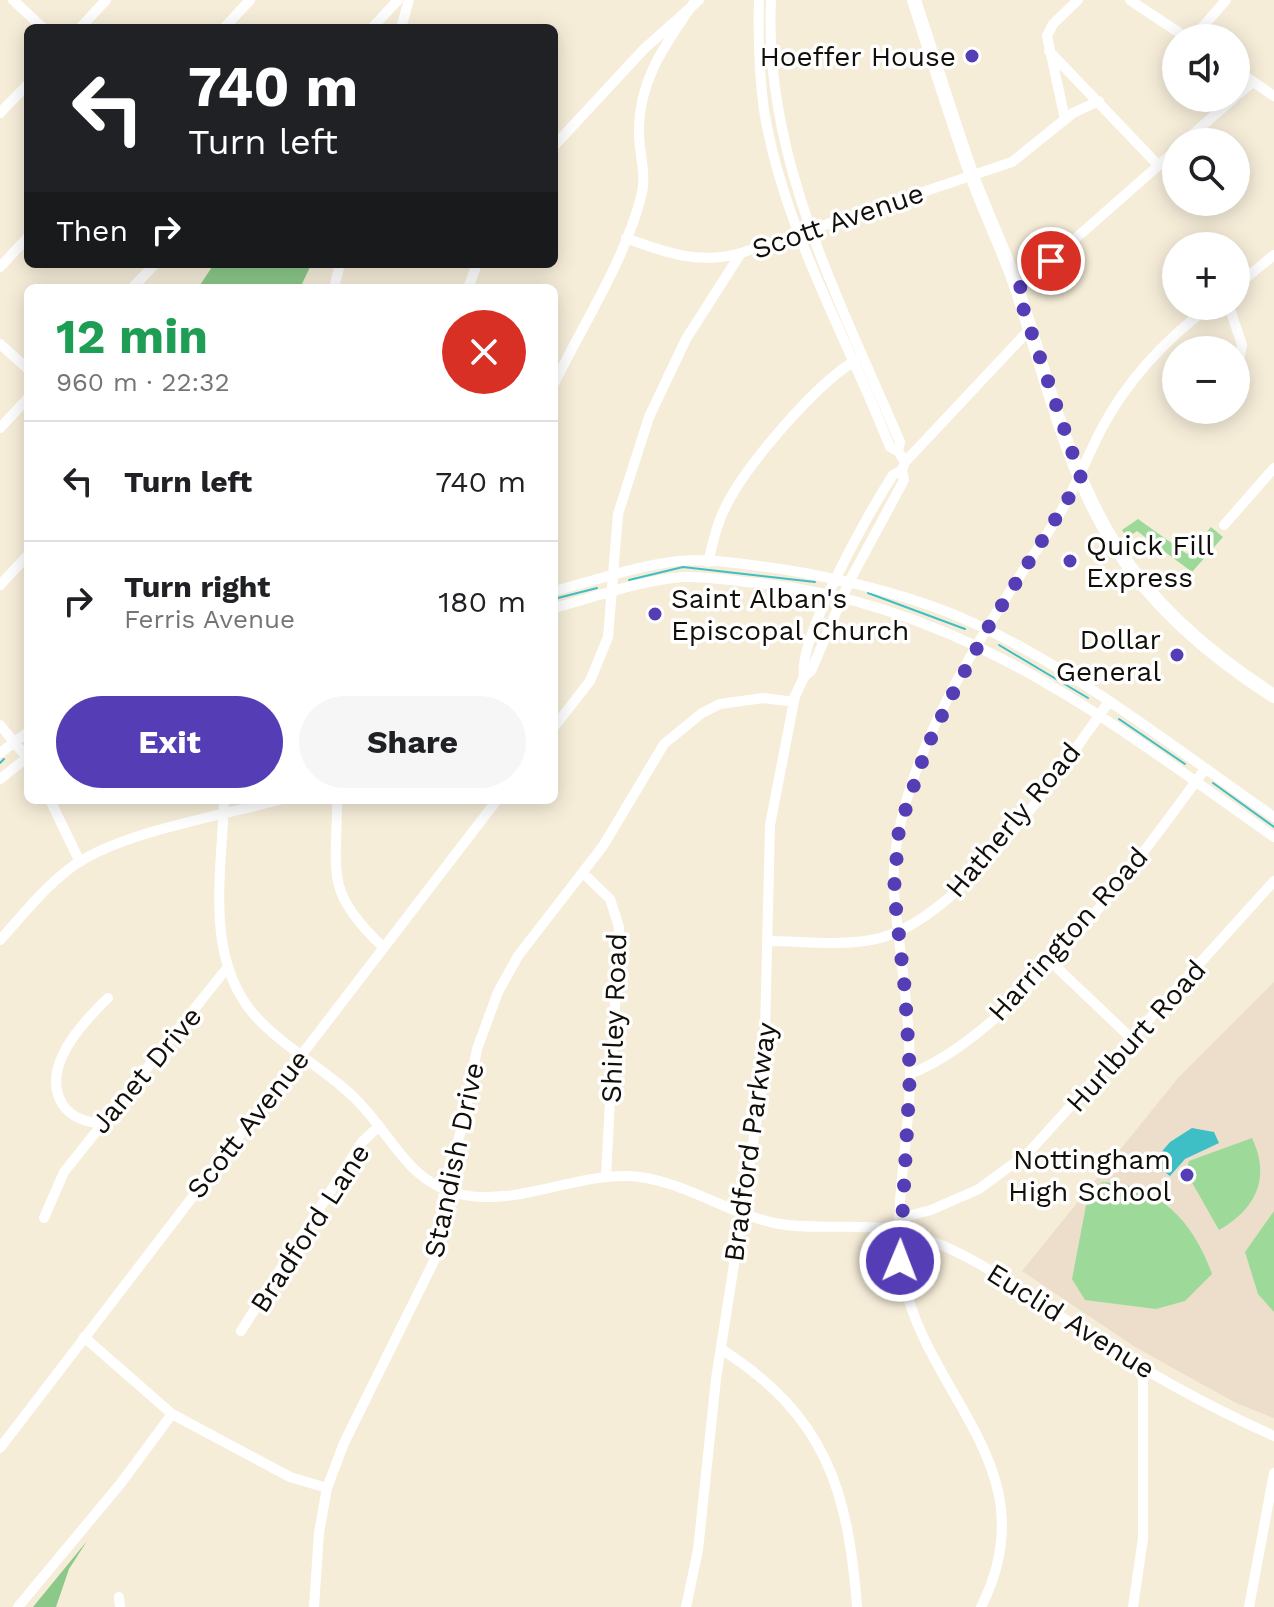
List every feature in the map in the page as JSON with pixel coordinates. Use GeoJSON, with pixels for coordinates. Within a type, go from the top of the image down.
{"type":"FeatureCollection","features":[{"type":"Feature","properties":{"kind":"main road"},"geometry":{"type":"LineString","coordinates":[[914,0],[972,175],[1017,290],[1081,478],[1116,547],[1168,611],[1199,642],[1274,696]]}},
{"type":"Feature","properties":{"kind":"street"},"geometry":{"type":"LineString","coordinates":[[13,0],[39,24]]}},
{"type":"Feature","properties":{"kind":"street"},"geometry":{"type":"LineString","coordinates":[[84,24],[106,0]]}},
{"type":"Feature","properties":{"kind":"street"},"geometry":{"type":"LineString","coordinates":[[228,24],[250,0]]}},
{"type":"Feature","properties":{"kind":"street"},"geometry":{"type":"LineString","coordinates":[[376,24],[398,0]]}},
{"type":"Feature","properties":{"kind":"street"},"geometry":{"type":"LineString","coordinates":[[402,24],[409,0]]}},
{"type":"Feature","properties":{"kind":"street"},"geometry":{"type":"LineString","coordinates":[[759,0],[758,60],[765,111],[779,173],[807,231],[858,359],[900,442],[898,451],[903,466]]}},
{"type":"Feature","properties":{"kind":"street"},"geometry":{"type":"LineString","coordinates":[[771,0],[769,48],[776,110],[807,231]]}},
{"type":"Feature","properties":{"kind":"street"},"geometry":{"type":"LineString","coordinates":[[1065,119],[1049,51],[1050,27],[1078,0]]}},
{"type":"Feature","properties":{"kind":"street"},"geometry":{"type":"LineString","coordinates":[[1130,0],[1168,24]]}},
{"type":"Feature","properties":{"kind":"street"},"geometry":{"type":"LineString","coordinates":[[1203,24],[1226,0]]}},
{"type":"Feature","properties":{"kind":"street"},"geometry":{"type":"LineString","coordinates":[[558,142],[644,49],[696,2]]}},
{"type":"Feature","properties":{"kind":"street"},"geometry":{"type":"LineString","coordinates":[[558,376],[626,238],[642,194],[640,122],[645,89],[661,51],[696,2]]}},
{"type":"Feature","properties":{"kind":"street"},"geometry":{"type":"LineString","coordinates":[[1049,51],[1158,165]]}},
{"type":"Feature","properties":{"kind":"street"},"geometry":{"type":"LineString","coordinates":[[1250,80],[1274,96]]}},
{"type":"Feature","properties":{"kind":"street"},"geometry":{"type":"LineString","coordinates":[[0,113],[24,88]]}},
{"type":"Feature","properties":{"kind":"street","name":"Scott Avenue"},"geometry":{"type":"LineString","coordinates":[[558,721],[600,661],[608,637],[618,514],[649,417],[686,339],[741,253],[1017,159],[1065,119],[1099,101]]}},
{"type":"Feature","properties":{"kind":"street"},"geometry":{"type":"LineString","coordinates":[[1200,128],[1218,112]]}},
{"type":"Feature","properties":{"kind":"street"},"geometry":{"type":"LineString","coordinates":[[1017,290],[1162,162]]}},
{"type":"Feature","properties":{"kind":"street"},"geometry":{"type":"LineString","coordinates":[[626,238],[686,257],[715,259],[741,253]]}},
{"type":"Feature","properties":{"kind":"street"},"geometry":{"type":"LineString","coordinates":[[0,267],[24,241]]}},
{"type":"Feature","properties":{"kind":"street"},"geometry":{"type":"LineString","coordinates":[[1250,275],[1274,255]]}},
{"type":"Feature","properties":{"kind":"street"},"geometry":{"type":"LineString","coordinates":[[136,284],[151,268]]}},
{"type":"Feature","properties":{"kind":"street"},"geometry":{"type":"LineString","coordinates":[[981,1607],[994,1576],[1000,1534],[993,1468],[913,1314],[900,1261],[910,1074],[894,860],[899,829],[927,747],[979,644],[1081,478],[1094,444],[1123,393],[1174,335],[1193,320]]}},
{"type":"Feature","properties":{"kind":"street","name":"Bradford Parkway"},"geometry":{"type":"LineString","coordinates":[[686,1607],[706,1492],[721,1349],[764,1073],[770,825],[794,702],[804,677],[805,658],[836,579],[870,510],[893,475],[1030,329]]}},
{"type":"Feature","properties":{"kind":"street"},"geometry":{"type":"LineString","coordinates":[[0,344],[24,365]]}},
{"type":"Feature","properties":{"kind":"street"},"geometry":{"type":"LineString","coordinates":[[708,562],[717,527],[734,491],[816,390],[858,359]]}},
{"type":"Feature","properties":{"kind":"street"},"geometry":{"type":"LineString","coordinates":[[0,428],[24,402]]}},
{"type":"Feature","properties":{"kind":"street","name":"Bradford Parkway"},"geometry":{"type":"LineString","coordinates":[[804,677],[811,671],[849,582],[904,480],[903,466]]}},
{"type":"Feature","properties":{"kind":"street"},"geometry":{"type":"LineString","coordinates":[[1224,525],[1274,468]]}},
{"type":"Feature","properties":{"kind":"street"},"geometry":{"type":"LineString","coordinates":[[0,585],[24,559]]}},
{"type":"Feature","properties":{"kind":"street"},"geometry":{"type":"LineString","coordinates":[[558,590],[680,561],[708,562],[836,579],[945,611],[986,631],[1108,703],[1274,817]]}},
{"type":"Feature","properties":{"kind":"street"},"geometry":{"type":"LineString","coordinates":[[558,607],[684,577],[793,587],[894,611],[979,644],[1099,717],[1274,837]]}},
{"type":"Feature","properties":{"kind":"street","name":"Standish Drive"},"geometry":{"type":"LineString","coordinates":[[314,1607],[319,1533],[327,1488],[344,1443],[438,1253],[445,1190],[463,1125],[477,1049],[489,1011],[518,956],[603,846],[647,769],[676,732],[702,713],[730,701],[763,698],[794,702]]}},
{"type":"Feature","properties":{"kind":"street","name":"Hatherly Road"},"geometry":{"type":"LineString","coordinates":[[767,941],[871,940],[899,932],[943,904],[989,857],[1108,703]]}},
{"type":"Feature","properties":{"kind":"street"},"geometry":{"type":"LineString","coordinates":[[0,725],[24,752]]}},
{"type":"Feature","properties":{"kind":"street"},"geometry":{"type":"LineString","coordinates":[[0,753],[24,734]]}},
{"type":"Feature","properties":{"kind":"street"},"geometry":{"type":"LineString","coordinates":[[0,779],[24,761]]}},
{"type":"Feature","properties":{"kind":"street","name":"Harrington Road"},"geometry":{"type":"LineString","coordinates":[[910,1074],[966,1043],[1003,1011],[1141,855],[1205,769]]}},
{"type":"Feature","properties":{"kind":"street"},"geometry":{"type":"LineString","coordinates":[[52,804],[80,862]]}},
{"type":"Feature","properties":{"kind":"street","name":"Euclid Avenue"},"geometry":{"type":"LineString","coordinates":[[224,804],[221,939],[233,984],[258,1019],[362,1105],[415,1173],[445,1190],[473,1197],[502,1197],[606,1177],[658,1180],[743,1214],[793,1225],[900,1231],[959,1252],[995,1271],[1143,1368],[1274,1436]]}},
{"type":"Feature","properties":{"kind":"street"},"geometry":{"type":"LineString","coordinates":[[0,940],[47,889],[80,862],[141,837],[264,804]]}},
{"type":"Feature","properties":{"kind":"street"},"geometry":{"type":"LineString","coordinates":[[337,804],[340,895],[365,930],[383,947]]}},
{"type":"Feature","properties":{"kind":"street","name":"Scott Avenue"},"geometry":{"type":"LineString","coordinates":[[0,1448],[494,804]]}},
{"type":"Feature","properties":{"kind":"street","name":"Shirley Road"},"geometry":{"type":"LineString","coordinates":[[583,873],[610,899],[619,927],[606,1177]]}},
{"type":"Feature","properties":{"kind":"street","name":"Hurlburt Road"},"geometry":{"type":"LineString","coordinates":[[901,1218],[931,1210],[1002,1174],[1048,1133],[1274,881]]}},
{"type":"Feature","properties":{"kind":"street"},"geometry":{"type":"LineString","coordinates":[[1050,961],[1133,1040]]}},
{"type":"Feature","properties":{"kind":"street","name":"Janet Drive"},"geometry":{"type":"LineString","coordinates":[[44,1218],[64,1172],[101,1123],[199,1008],[227,968]]}},
{"type":"Feature","properties":{"kind":"street"},"geometry":{"type":"LineString","coordinates":[[101,1123],[69,1112],[56,1087],[61,1063],[74,1034],[108,998]]}},
{"type":"Feature","properties":{"kind":"street","name":"Bradford Lane"},"geometry":{"type":"LineString","coordinates":[[241,1331],[362,1142],[379,1126]]}},
{"type":"Feature","properties":{"kind":"street"},"geometry":{"type":"LineString","coordinates":[[84,1337],[172,1414],[290,1477],[327,1488]]}},
{"type":"Feature","properties":{"kind":"street"},"geometry":{"type":"LineString","coordinates":[[721,1349],[773,1391],[806,1428],[831,1467],[848,1528],[857,1607]]}},
{"type":"Feature","properties":{"kind":"street"},"geometry":{"type":"LineString","coordinates":[[1133,1607],[1143,1538],[1143,1368]]}},
{"type":"Feature","properties":{"kind":"street"},"geometry":{"type":"LineString","coordinates":[[18,1607],[121,1483],[172,1414]]}},
{"type":"Feature","properties":{"kind":"street"},"geometry":{"type":"LineString","coordinates":[[1249,1607],[1274,1473]]}},
{"type":"Feature","properties":{"kind":"shaded area","name":"Nottingham High School"},"geometry":{"type":"Polygon","coordinates":[[[1274,982],[1274,1418],[1236,1403],[1135,1347],[1022,1271],[1178,1078],[1274,982]]]}},
{"type":"Feature","properties":{"kind":"green space"},"geometry":{"type":"Polygon","coordinates":[[[211,268],[310,268],[302,284],[201,284],[211,268]]]}},
{"type":"Feature","properties":{"kind":"green space"},"geometry":{"type":"Polygon","coordinates":[[[1138,519],[1187,554],[1211,527],[1223,537],[1192,572],[1137,531],[1127,538],[1122,530],[1138,519]]]}},
{"type":"Feature","properties":{"kind":"green space"},"geometry":{"type":"Polygon","coordinates":[[[1252,1138],[1260,1166],[1256,1191],[1242,1212],[1219,1230],[1186,1172],[1189,1161],[1252,1138]]]}},
{"type":"Feature","properties":{"kind":"green space"},"geometry":{"type":"Polygon","coordinates":[[[1103,1182],[1142,1190],[1158,1199],[1185,1223],[1212,1274],[1185,1301],[1156,1309],[1085,1300],[1072,1279],[1089,1190],[1103,1182]]]}},
{"type":"Feature","properties":{"kind":"green space"},"geometry":{"type":"Polygon","coordinates":[[[1274,1211],[1274,1312],[1258,1294],[1245,1252],[1274,1211]]]}},
{"type":"Feature","properties":{"kind":"green space"},"geometry":{"type":"Polygon","coordinates":[[[87,1541],[69,1569],[56,1607],[33,1607],[87,1541]]]}},
{"type":"Feature","properties":{"kind":"water"},"geometry":{"type":"Polygon","coordinates":[[[1192,1128],[1214,1132],[1219,1143],[1185,1159],[1170,1176],[1158,1167],[1158,1156],[1170,1142],[1192,1128]]]}},
{"type":"Feature","properties":{"kind":"waterway"},"geometry":{"type":"LineString","coordinates":[[629,580],[683,567],[815,582]]}},
{"type":"Feature","properties":{"kind":"waterway"},"geometry":{"type":"LineString","coordinates":[[558,598],[597,588]]}},
{"type":"Feature","properties":{"kind":"waterway"},"geometry":{"type":"LineString","coordinates":[[868,593],[965,629]]}},
{"type":"Feature","properties":{"kind":"waterway"},"geometry":{"type":"LineString","coordinates":[[999,645],[1088,698]]}},
{"type":"Feature","properties":{"kind":"waterway"},"geometry":{"type":"LineString","coordinates":[[1119,719],[1185,764]]}},
{"type":"Feature","properties":{"kind":"waterway"},"geometry":{"type":"LineString","coordinates":[[0,763],[4,759]]}},
{"type":"Feature","properties":{"kind":"waterway"},"geometry":{"type":"LineString","coordinates":[[1213,783],[1274,827]]}},
{"type":"Feature","properties":{"kind":"place","name":"Hoeffer House"},"geometry":{"type":"Point","coordinates":[972,56]}},
{"type":"Feature","properties":{"kind":"place","name":"Quick Fill Express"},"geometry":{"type":"Point","coordinates":[1070,561]}},
{"type":"Feature","properties":{"kind":"place","name":"Saint Alban's Episcopal Church"},"geometry":{"type":"Point","coordinates":[655,614]}},
{"type":"Feature","properties":{"kind":"place","name":"Dollar General"},"geometry":{"type":"Point","coordinates":[1177,655]}},
{"type":"Feature","properties":{"kind":"place","name":"Nottingham High School"},"geometry":{"type":"Point","coordinates":[1187,1175]}},
{"type":"Feature","properties":{"kind":"route"},"geometry":{"type":"LineString","coordinates":[[900,1261],[910,1074],[894,860],[910,791],[950,699],[986,631],[1081,478],[1017,290],[1051,261]]}}]}
